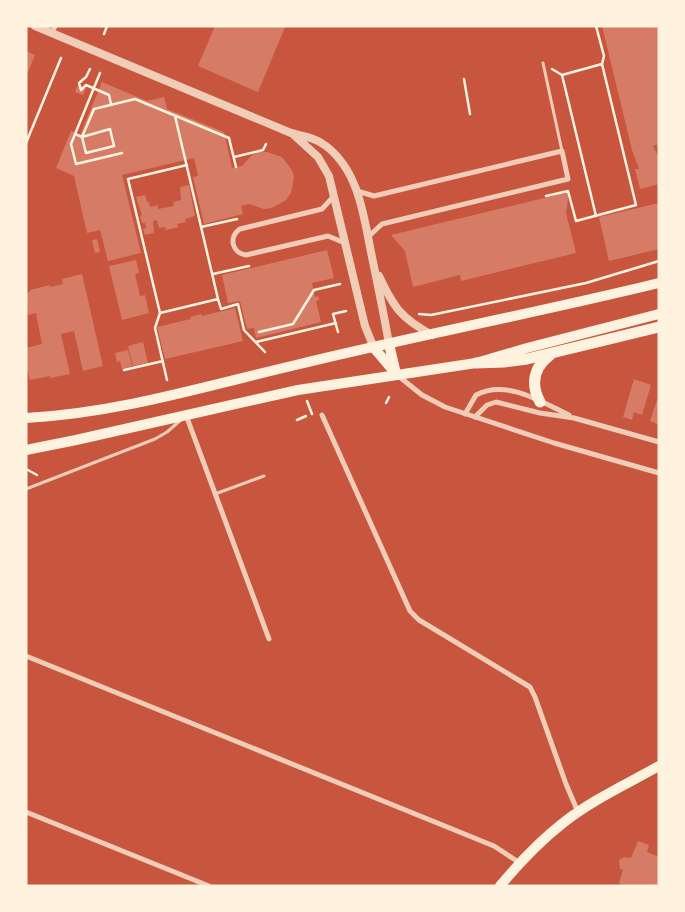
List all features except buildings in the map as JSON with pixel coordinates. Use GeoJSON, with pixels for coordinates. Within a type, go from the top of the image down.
{"type":"FeatureCollection","features":[{"type":"Feature","properties":{"kind":"highway"},"geometry":{"type":"LineString","coordinates":[[476,363],[516,361],[552,354],[629,333],[659,327]]}},
{"type":"Feature","properties":{"kind":"highway"},"geometry":{"type":"LineString","coordinates":[[540,402],[534,388],[534,376],[539,365],[552,354]]}},
{"type":"Feature","properties":{"kind":"main road"},"geometry":{"type":"LineString","coordinates":[[26,418],[67,415],[170,397],[299,364],[555,308],[659,283]]}},
{"type":"Feature","properties":{"kind":"main road"},"geometry":{"type":"LineString","coordinates":[[26,450],[298,390],[476,363],[659,314]]}},
{"type":"Feature","properties":{"kind":"main road"},"geometry":{"type":"LineString","coordinates":[[389,344],[396,375]]}},
{"type":"Feature","properties":{"kind":"main road"},"geometry":{"type":"LineString","coordinates":[[374,348],[396,375]]}},
{"type":"Feature","properties":{"kind":"main road"},"geometry":{"type":"LineString","coordinates":[[500,886],[549,834],[578,812],[659,766]]}},
{"type":"Feature","properties":{"kind":"street"},"geometry":{"type":"LineString","coordinates":[[35,26],[54,30],[291,133],[312,138],[326,146],[343,164],[357,191],[374,263],[389,344]]}},
{"type":"Feature","properties":{"kind":"street"},"geometry":{"type":"LineString","coordinates":[[291,133],[311,149],[322,162],[330,180],[365,326],[374,348]]}},
{"type":"Feature","properties":{"kind":"street"},"geometry":{"type":"LineString","coordinates":[[357,191],[374,196],[562,151],[568,179],[382,224],[368,237]]}},
{"type":"Feature","properties":{"kind":"street"},"geometry":{"type":"LineString","coordinates":[[334,196],[322,209],[240,229],[234,235],[233,244],[238,252],[246,255],[328,236],[345,243]]}},
{"type":"Feature","properties":{"kind":"street"},"geometry":{"type":"LineString","coordinates":[[374,263],[388,294],[401,313],[410,323],[432,334]]}},
{"type":"Feature","properties":{"kind":"street"},"geometry":{"type":"LineString","coordinates":[[396,375],[427,398],[445,407],[554,443],[659,473]]}},
{"type":"Feature","properties":{"kind":"street"},"geometry":{"type":"LineString","coordinates":[[465,414],[476,395],[494,389],[510,390],[574,418]]}},
{"type":"Feature","properties":{"kind":"street"},"geometry":{"type":"LineString","coordinates":[[475,417],[487,405],[496,402],[540,413],[574,418],[659,442]]}},
{"type":"Feature","properties":{"kind":"street"},"geometry":{"type":"LineString","coordinates":[[322,414],[410,611],[419,620],[530,687],[578,812]]}},
{"type":"Feature","properties":{"kind":"street"},"geometry":{"type":"LineString","coordinates":[[186,415],[269,639]]}},
{"type":"Feature","properties":{"kind":"street"},"geometry":{"type":"LineString","coordinates":[[26,656],[494,846],[520,863]]}},
{"type":"Feature","properties":{"kind":"street"},"geometry":{"type":"LineString","coordinates":[[26,812],[209,886]]}},
{"type":"Feature","properties":{"kind":"lane"},"geometry":{"type":"LineString","coordinates":[[542,63],[562,151]]}},
{"type":"Feature","properties":{"kind":"lane"},"geometry":{"type":"LineString","coordinates":[[26,489],[155,439],[173,427],[186,415]]}},
{"type":"Feature","properties":{"kind":"lane"},"geometry":{"type":"LineString","coordinates":[[214,494],[264,476]]}},
{"type":"Feature","properties":{"kind":"path"},"geometry":{"type":"LineString","coordinates":[[104,34],[107,26]]}},
{"type":"Feature","properties":{"kind":"path"},"geometry":{"type":"LineString","coordinates":[[568,191],[576,220],[636,205],[602,64],[604,56],[596,26]]}},
{"type":"Feature","properties":{"kind":"path"},"geometry":{"type":"LineString","coordinates":[[26,143],[62,58]]}},
{"type":"Feature","properties":{"kind":"path"},"geometry":{"type":"LineString","coordinates":[[596,216],[562,75],[602,64]]}},
{"type":"Feature","properties":{"kind":"path"},"geometry":{"type":"LineString","coordinates":[[90,69],[80,83],[80,90],[86,85],[98,90],[108,95],[111,105]]}},
{"type":"Feature","properties":{"kind":"path"},"geometry":{"type":"LineString","coordinates":[[100,74],[71,144],[76,164],[122,153]]}},
{"type":"Feature","properties":{"kind":"path"},"geometry":{"type":"LineString","coordinates":[[464,79],[470,114]]}},
{"type":"Feature","properties":{"kind":"path"},"geometry":{"type":"LineString","coordinates":[[75,134],[82,137],[110,129],[114,146],[86,153],[82,137],[94,109],[135,99],[229,138],[236,167]]}},
{"type":"Feature","properties":{"kind":"path"},"geometry":{"type":"LineString","coordinates":[[175,116],[221,308],[238,304],[244,330],[265,352]]}},
{"type":"Feature","properties":{"kind":"path"},"geometry":{"type":"LineString","coordinates":[[234,158],[263,150],[266,144]]}},
{"type":"Feature","properties":{"kind":"path"},"geometry":{"type":"LineString","coordinates":[[167,380],[155,328],[160,313],[128,180],[187,165]]}},
{"type":"Feature","properties":{"kind":"path"},"geometry":{"type":"LineString","coordinates":[[415,314],[431,315],[586,283],[659,260]]}},
{"type":"Feature","properties":{"kind":"path"},"geometry":{"type":"LineString","coordinates":[[259,332],[293,324],[314,290],[340,284]]}},
{"type":"Feature","properties":{"kind":"path"},"geometry":{"type":"LineString","coordinates":[[160,313],[218,299]]}},
{"type":"Feature","properties":{"kind":"path"},"geometry":{"type":"LineString","coordinates":[[338,332],[333,314],[346,311]]}},
{"type":"Feature","properties":{"kind":"path"},"geometry":{"type":"LineString","coordinates":[[256,342],[336,323]]}},
{"type":"Feature","properties":{"kind":"path"},"geometry":{"type":"LineString","coordinates":[[124,370],[163,361]]}},
{"type":"Feature","properties":{"kind":"path"},"geometry":{"type":"LineString","coordinates":[[386,403],[389,397]]}},
{"type":"Feature","properties":{"kind":"path"},"geometry":{"type":"LineString","coordinates":[[307,401],[312,414]]}},
{"type":"Feature","properties":{"kind":"path"},"geometry":{"type":"LineString","coordinates":[[297,420],[306,416]]}},
{"type":"Feature","properties":{"kind":"path"},"geometry":{"type":"LineString","coordinates":[[26,469],[34,473],[39,479]]}}]}
